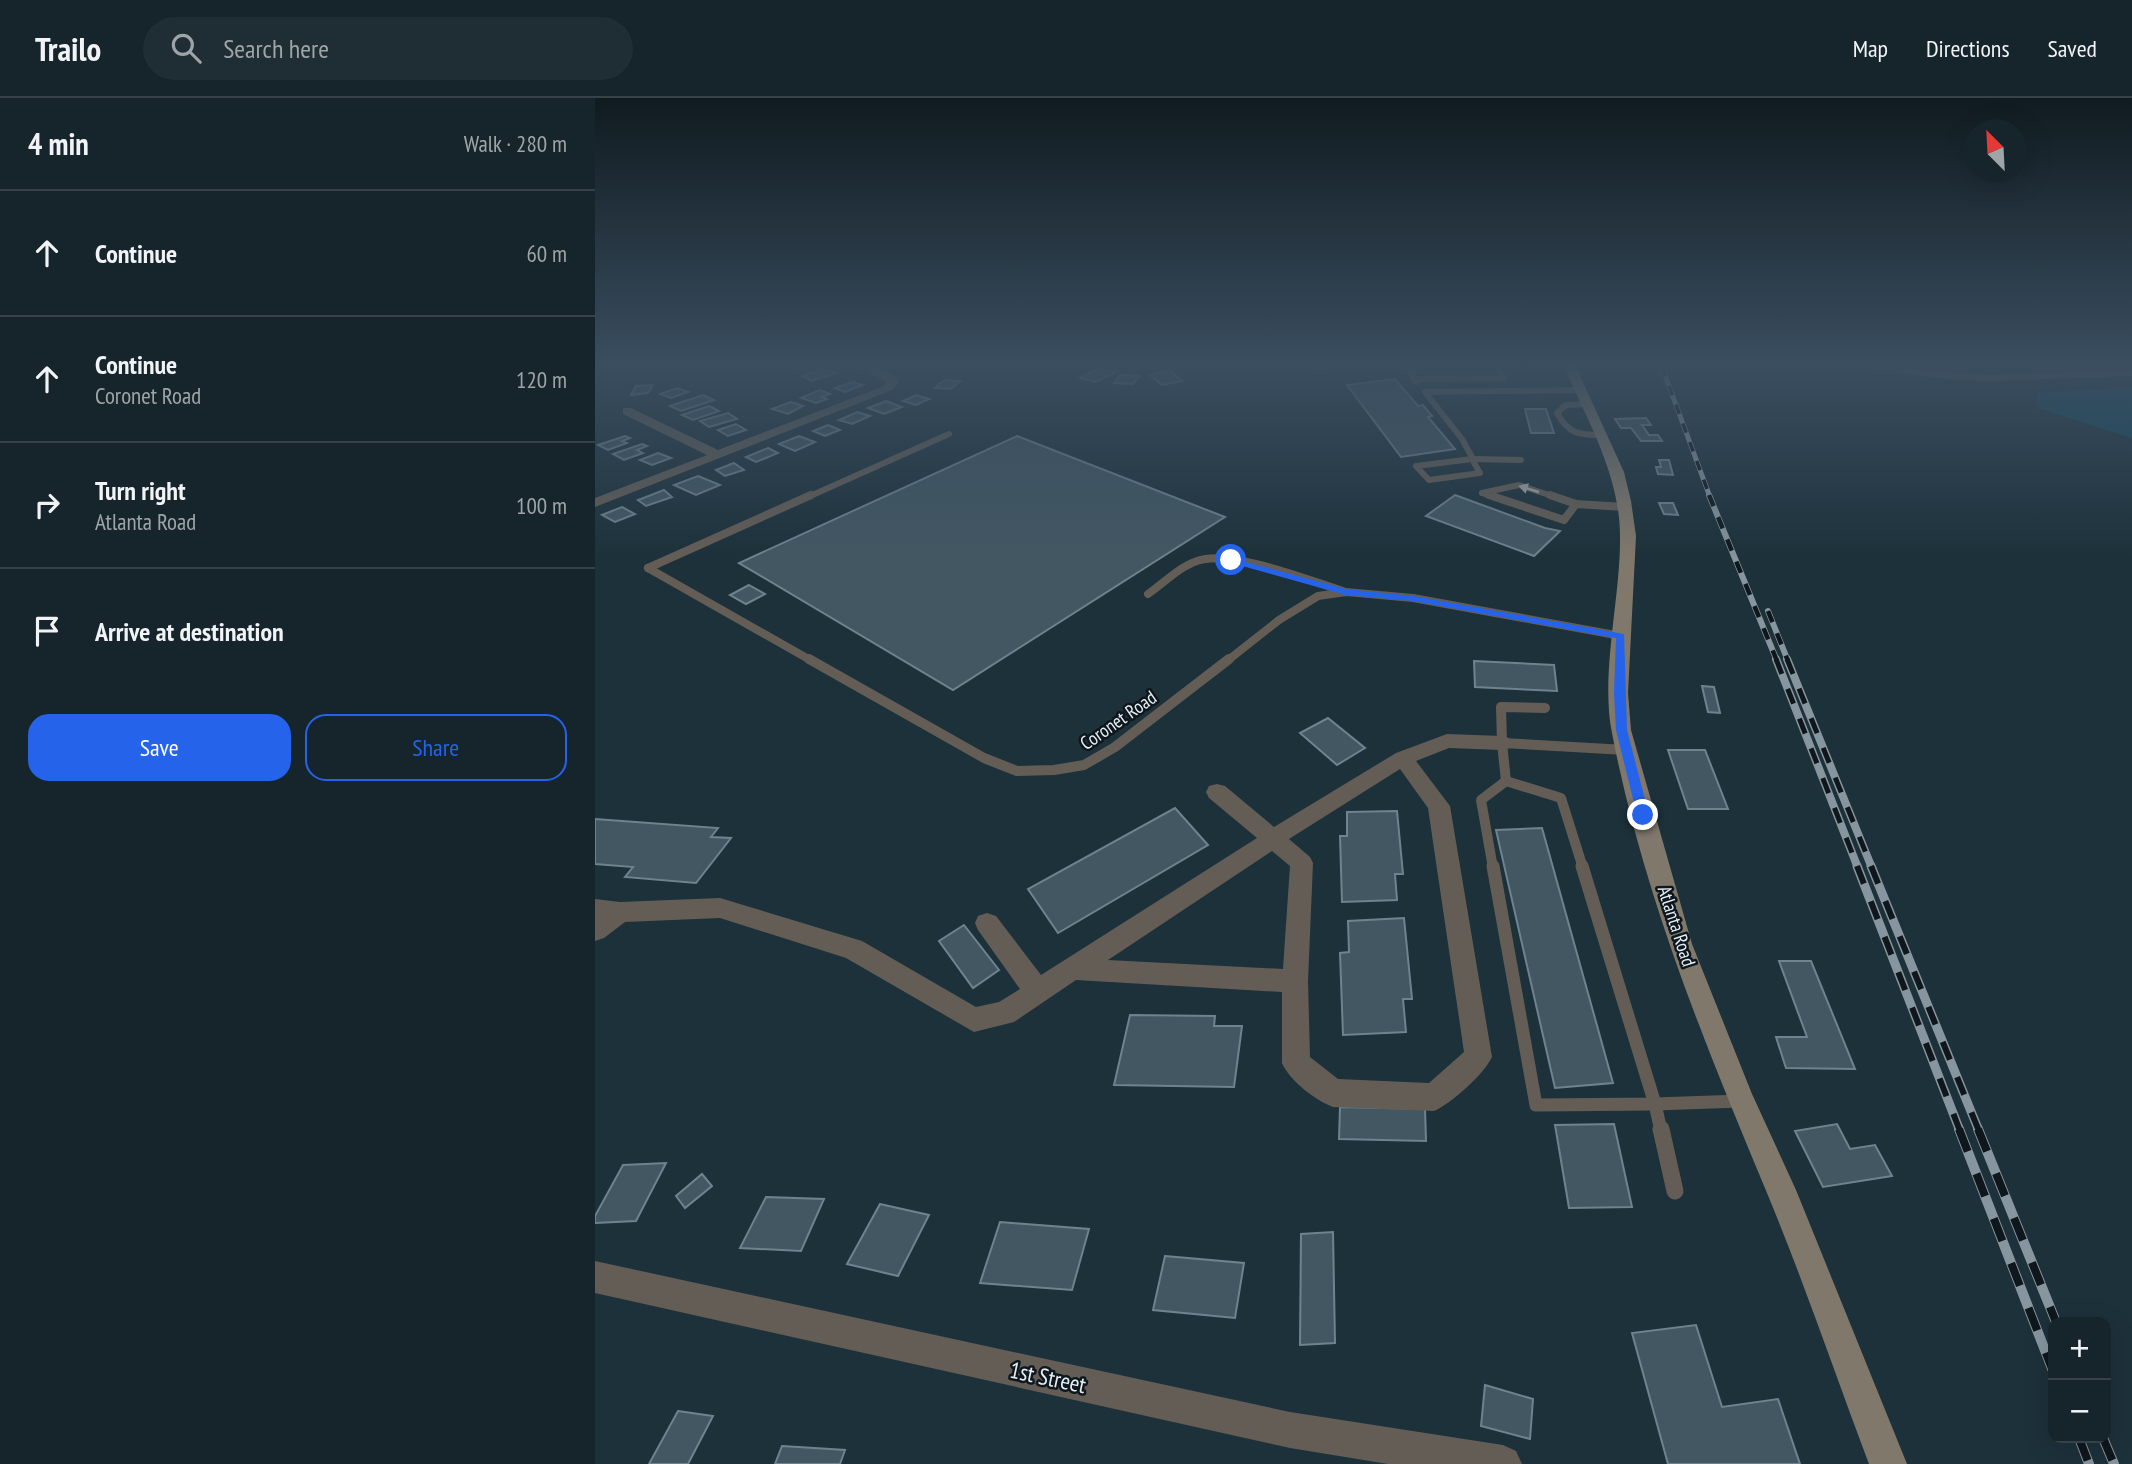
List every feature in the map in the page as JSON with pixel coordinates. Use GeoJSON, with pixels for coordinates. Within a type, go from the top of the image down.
{"type":"FeatureCollection","features":[{"type":"Feature","properties":{"kind":"main road","name":"Atlanta Road"},"geometry":{"type":"LineString","coordinates":[[1600,431],[1617,472],[1628,536],[1619,693],[1626,750],[1681,944],[1741,1101],[1781,1190],[1888,1464]]}},
{"type":"Feature","properties":{"kind":"street"},"geometry":{"type":"LineString","coordinates":[[668,431],[718,455]]}},
{"type":"Feature","properties":{"kind":"street"},"geometry":{"type":"LineString","coordinates":[[595,503],[780,431]]}},
{"type":"Feature","properties":{"kind":"street"},"geometry":{"type":"LineString","coordinates":[[595,909],[620,912],[720,908],[853,948],[974,1020],[1005,1013],[1272,839],[1403,758],[1447,741],[1502,743]]}},
{"type":"Feature","properties":{"kind":"street"},"geometry":{"type":"LineString","coordinates":[[1217,792],[1302,863],[1295,981],[1296,1063],[1333,1093],[1434,1097],[1478,1057],[1439,806],[1403,758]]}},
{"type":"Feature","properties":{"kind":"street"},"geometry":{"type":"LineString","coordinates":[[595,931],[620,912]]}},
{"type":"Feature","properties":{"kind":"street"},"geometry":{"type":"LineString","coordinates":[[987,923],[1038,992]]}},
{"type":"Feature","properties":{"kind":"street"},"geometry":{"type":"LineString","coordinates":[[1073,970],[1295,981]]}},
{"type":"Feature","properties":{"kind":"street","name":"1st Street"},"geometry":{"type":"LineString","coordinates":[[595,1277],[1290,1430],[1503,1464]]}},
{"type":"Feature","properties":{"kind":"lane"},"geometry":{"type":"LineString","coordinates":[[1456,431],[1462,439],[1472,459],[1480,473],[1429,480],[1416,466],[1472,459],[1521,460]]}},
{"type":"Feature","properties":{"kind":"lane","name":"Coronet Road"},"geometry":{"type":"LineString","coordinates":[[950,434],[648,568],[984,758],[1017,771],[1054,770],[1084,765],[1115,747],[1301,605],[1318,597],[1346,592],[1413,598],[1621,636]]}},
{"type":"Feature","properties":{"kind":"lane"},"geometry":{"type":"LineString","coordinates":[[1576,504],[1564,520],[1482,493],[1519,485],[1576,504],[1625,507]]}},
{"type":"Feature","properties":{"kind":"lane"},"geometry":{"type":"LineString","coordinates":[[1148,594],[1198,561],[1210,559],[1231,560],[1265,568],[1346,592]]}},
{"type":"Feature","properties":{"kind":"lane"},"geometry":{"type":"LineString","coordinates":[[1506,781],[1501,707],[1545,708]]}},
{"type":"Feature","properties":{"kind":"lane"},"geometry":{"type":"LineString","coordinates":[[1502,743],[1626,750]]}},
{"type":"Feature","properties":{"kind":"lane"},"geometry":{"type":"LineString","coordinates":[[1506,781],[1561,798],[1655,1104],[1675,1191]]}},
{"type":"Feature","properties":{"kind":"lane"},"geometry":{"type":"LineString","coordinates":[[1506,781],[1481,800],[1536,1105],[1741,1101]]}},
{"type":"Feature","properties":{"kind":"shaded area"},"geometry":{"type":"Polygon","coordinates":[[[2109,431],[2132,431],[2132,438],[2109,431]]]}},
{"type":"Feature","properties":{"kind":"building"},"geometry":{"type":"Polygon","coordinates":[[[719,431],[744,431],[728,436],[719,431]]]}},
{"type":"Feature","properties":{"kind":"building"},"geometry":{"type":"Polygon","coordinates":[[[814,431],[838,431],[825,436],[814,431]]]}},
{"type":"Feature","properties":{"kind":"building"},"geometry":{"type":"Polygon","coordinates":[[[1381,431],[1440,431],[1455,449],[1401,457],[1381,431]]]}},
{"type":"Feature","properties":{"kind":"building"},"geometry":{"type":"Polygon","coordinates":[[[1530,431],[1553,431],[1554,433],[1531,433],[1530,431]]]}},
{"type":"Feature","properties":{"kind":"building"},"geometry":{"type":"Polygon","coordinates":[[[1633,431],[1646,431],[1649,435],[1658,435],[1662,441],[1641,441],[1633,431]]]}},
{"type":"Feature","properties":{"kind":"building"},"geometry":{"type":"Polygon","coordinates":[[[625,436],[630,438],[622,441],[627,443],[608,450],[598,445],[625,436]]]}},
{"type":"Feature","properties":{"kind":"building"},"geometry":{"type":"Polygon","coordinates":[[[799,436],[815,442],[795,451],[779,444],[799,436]]]}},
{"type":"Feature","properties":{"kind":"building"},"geometry":{"type":"Polygon","coordinates":[[[1017,436],[1225,517],[953,690],[739,563],[1017,436]]]}},
{"type":"Feature","properties":{"kind":"building"},"geometry":{"type":"Polygon","coordinates":[[[642,444],[647,446],[637,450],[643,453],[624,460],[613,454],[642,444]]]}},
{"type":"Feature","properties":{"kind":"building"},"geometry":{"type":"Polygon","coordinates":[[[768,448],[778,453],[756,462],[746,457],[768,448]]]}},
{"type":"Feature","properties":{"kind":"building"},"geometry":{"type":"Polygon","coordinates":[[[658,453],[671,458],[652,465],[640,460],[658,453]]]}},
{"type":"Feature","properties":{"kind":"building"},"geometry":{"type":"Polygon","coordinates":[[[1659,460],[1669,460],[1673,475],[1658,474],[1656,467],[1661,467],[1659,460]]]}},
{"type":"Feature","properties":{"kind":"building"},"geometry":{"type":"Polygon","coordinates":[[[734,463],[744,470],[725,476],[716,470],[734,463]]]}},
{"type":"Feature","properties":{"kind":"building"},"geometry":{"type":"Polygon","coordinates":[[[698,476],[720,485],[696,495],[674,485],[698,476]]]}},
{"type":"Feature","properties":{"kind":"building"},"geometry":{"type":"Polygon","coordinates":[[[664,490],[672,497],[646,506],[638,500],[664,490]]]}},
{"type":"Feature","properties":{"kind":"building"},"geometry":{"type":"Polygon","coordinates":[[[1455,495],[1560,531],[1534,556],[1426,516],[1455,495]]]}},
{"type":"Feature","properties":{"kind":"building"},"geometry":{"type":"Polygon","coordinates":[[[1659,503],[1673,503],[1678,515],[1664,514],[1659,503]]]}},
{"type":"Feature","properties":{"kind":"building"},"geometry":{"type":"Polygon","coordinates":[[[622,507],[635,514],[615,522],[602,515],[622,507]]]}},
{"type":"Feature","properties":{"kind":"building"},"geometry":{"type":"Polygon","coordinates":[[[749,585],[765,594],[746,604],[730,595],[749,585]]]}},
{"type":"Feature","properties":{"kind":"building"},"geometry":{"type":"Polygon","coordinates":[[[1474,661],[1554,665],[1557,691],[1475,687],[1474,661]]]}},
{"type":"Feature","properties":{"kind":"building"},"geometry":{"type":"Polygon","coordinates":[[[1702,686],[1714,687],[1720,713],[1708,712],[1702,686]]]}},
{"type":"Feature","properties":{"kind":"building"},"geometry":{"type":"Polygon","coordinates":[[[1328,718],[1365,748],[1337,765],[1300,733],[1328,718]]]}},
{"type":"Feature","properties":{"kind":"building"},"geometry":{"type":"Polygon","coordinates":[[[1668,750],[1705,750],[1728,809],[1688,809],[1668,750]]]}},
{"type":"Feature","properties":{"kind":"building"},"geometry":{"type":"Polygon","coordinates":[[[1175,808],[1208,845],[1058,933],[1028,889],[1175,808]]]}},
{"type":"Feature","properties":{"kind":"building"},"geometry":{"type":"Polygon","coordinates":[[[1397,811],[1403,874],[1395,874],[1397,900],[1342,902],[1340,836],[1347,836],[1347,812],[1397,811]]]}},
{"type":"Feature","properties":{"kind":"building"},"geometry":{"type":"Polygon","coordinates":[[[595,819],[718,828],[711,837],[731,838],[696,883],[625,877],[633,867],[595,864],[595,819]]]}},
{"type":"Feature","properties":{"kind":"building"},"geometry":{"type":"Polygon","coordinates":[[[1542,828],[1613,1083],[1555,1088],[1496,830],[1542,828]]]}},
{"type":"Feature","properties":{"kind":"building"},"geometry":{"type":"Polygon","coordinates":[[[1404,918],[1412,999],[1403,999],[1406,1032],[1343,1035],[1340,953],[1349,952],[1348,921],[1404,918]]]}},
{"type":"Feature","properties":{"kind":"building"},"geometry":{"type":"Polygon","coordinates":[[[964,925],[999,970],[973,988],[939,941],[964,925]]]}},
{"type":"Feature","properties":{"kind":"building"},"geometry":{"type":"Polygon","coordinates":[[[1779,961],[1811,961],[1855,1069],[1786,1068],[1776,1037],[1807,1037],[1779,961]]]}},
{"type":"Feature","properties":{"kind":"building"},"geometry":{"type":"Polygon","coordinates":[[[1130,1015],[1215,1016],[1214,1026],[1242,1026],[1234,1087],[1114,1085],[1130,1015]]]}},
{"type":"Feature","properties":{"kind":"building"},"geometry":{"type":"Polygon","coordinates":[[[1340,1107],[1425,1109],[1426,1141],[1339,1139],[1340,1107]]]}},
{"type":"Feature","properties":{"kind":"building"},"geometry":{"type":"Polygon","coordinates":[[[1614,1124],[1632,1207],[1569,1208],[1555,1125],[1614,1124]]]}},
{"type":"Feature","properties":{"kind":"building"},"geometry":{"type":"Polygon","coordinates":[[[1837,1124],[1850,1149],[1875,1145],[1892,1176],[1823,1187],[1795,1131],[1837,1124]]]}},
{"type":"Feature","properties":{"kind":"building"},"geometry":{"type":"Polygon","coordinates":[[[666,1163],[636,1221],[595,1223],[595,1216],[623,1165],[666,1163]]]}},
{"type":"Feature","properties":{"kind":"building"},"geometry":{"type":"Polygon","coordinates":[[[702,1174],[712,1186],[685,1208],[676,1196],[702,1174]]]}},
{"type":"Feature","properties":{"kind":"building"},"geometry":{"type":"Polygon","coordinates":[[[766,1197],[824,1199],[801,1251],[740,1248],[766,1197]]]}},
{"type":"Feature","properties":{"kind":"building"},"geometry":{"type":"Polygon","coordinates":[[[880,1204],[929,1215],[898,1276],[847,1264],[880,1204]]]}},
{"type":"Feature","properties":{"kind":"building"},"geometry":{"type":"Polygon","coordinates":[[[1000,1222],[1089,1229],[1072,1290],[980,1283],[1000,1222]]]}},
{"type":"Feature","properties":{"kind":"building"},"geometry":{"type":"Polygon","coordinates":[[[1333,1232],[1335,1343],[1300,1345],[1301,1234],[1333,1232]]]}},
{"type":"Feature","properties":{"kind":"building"},"geometry":{"type":"Polygon","coordinates":[[[1165,1256],[1244,1263],[1235,1318],[1153,1310],[1165,1256]]]}},
{"type":"Feature","properties":{"kind":"building"},"geometry":{"type":"Polygon","coordinates":[[[1696,1325],[1722,1407],[1778,1399],[1800,1464],[1668,1464],[1632,1333],[1696,1325]]]}},
{"type":"Feature","properties":{"kind":"building"},"geometry":{"type":"Polygon","coordinates":[[[1485,1385],[1533,1399],[1530,1439],[1481,1426],[1485,1385]]]}},
{"type":"Feature","properties":{"kind":"building"},"geometry":{"type":"Polygon","coordinates":[[[678,1411],[713,1416],[688,1464],[649,1464],[678,1411]]]}},
{"type":"Feature","properties":{"kind":"building"},"geometry":{"type":"Polygon","coordinates":[[[782,1446],[845,1450],[840,1464],[775,1464],[782,1446]]]}},
{"type":"Feature","properties":{"kind":"railway"},"geometry":{"type":"LineString","coordinates":[[1686,431],[1710,497]]}},
{"type":"Feature","properties":{"kind":"railway"},"geometry":{"type":"LineString","coordinates":[[1709,495],[1777,661]]}},
{"type":"Feature","properties":{"kind":"railway"},"geometry":{"type":"LineString","coordinates":[[1768,611],[1788,661]]}},
{"type":"Feature","properties":{"kind":"railway"},"geometry":{"type":"LineString","coordinates":[[1776,659],[1858,868]]}},
{"type":"Feature","properties":{"kind":"railway"},"geometry":{"type":"LineString","coordinates":[[1787,659],[1872,868]]}},
{"type":"Feature","properties":{"kind":"railway"},"geometry":{"type":"LineString","coordinates":[[1857,866],[1960,1131]]}},
{"type":"Feature","properties":{"kind":"railway"},"geometry":{"type":"LineString","coordinates":[[1871,866],[1979,1131]]}},
{"type":"Feature","properties":{"kind":"railway"},"geometry":{"type":"LineString","coordinates":[[1959,1129],[2048,1358]]}},
{"type":"Feature","properties":{"kind":"railway"},"geometry":{"type":"LineString","coordinates":[[1978,1129],[2054,1317]]}},
{"type":"Feature","properties":{"kind":"railway"},"geometry":{"type":"LineString","coordinates":[[2081,1443],[2089,1464]]}},
{"type":"Feature","properties":{"kind":"railway"},"geometry":{"type":"LineString","coordinates":[[2105,1443],[2114,1464]]}},
{"type":"Feature","properties":{"kind":"route"},"geometry":{"type":"LineString","coordinates":[[1231,560],[1346,592],[1413,598],[1621,636],[1621,730],[1643,815]]}}]}
